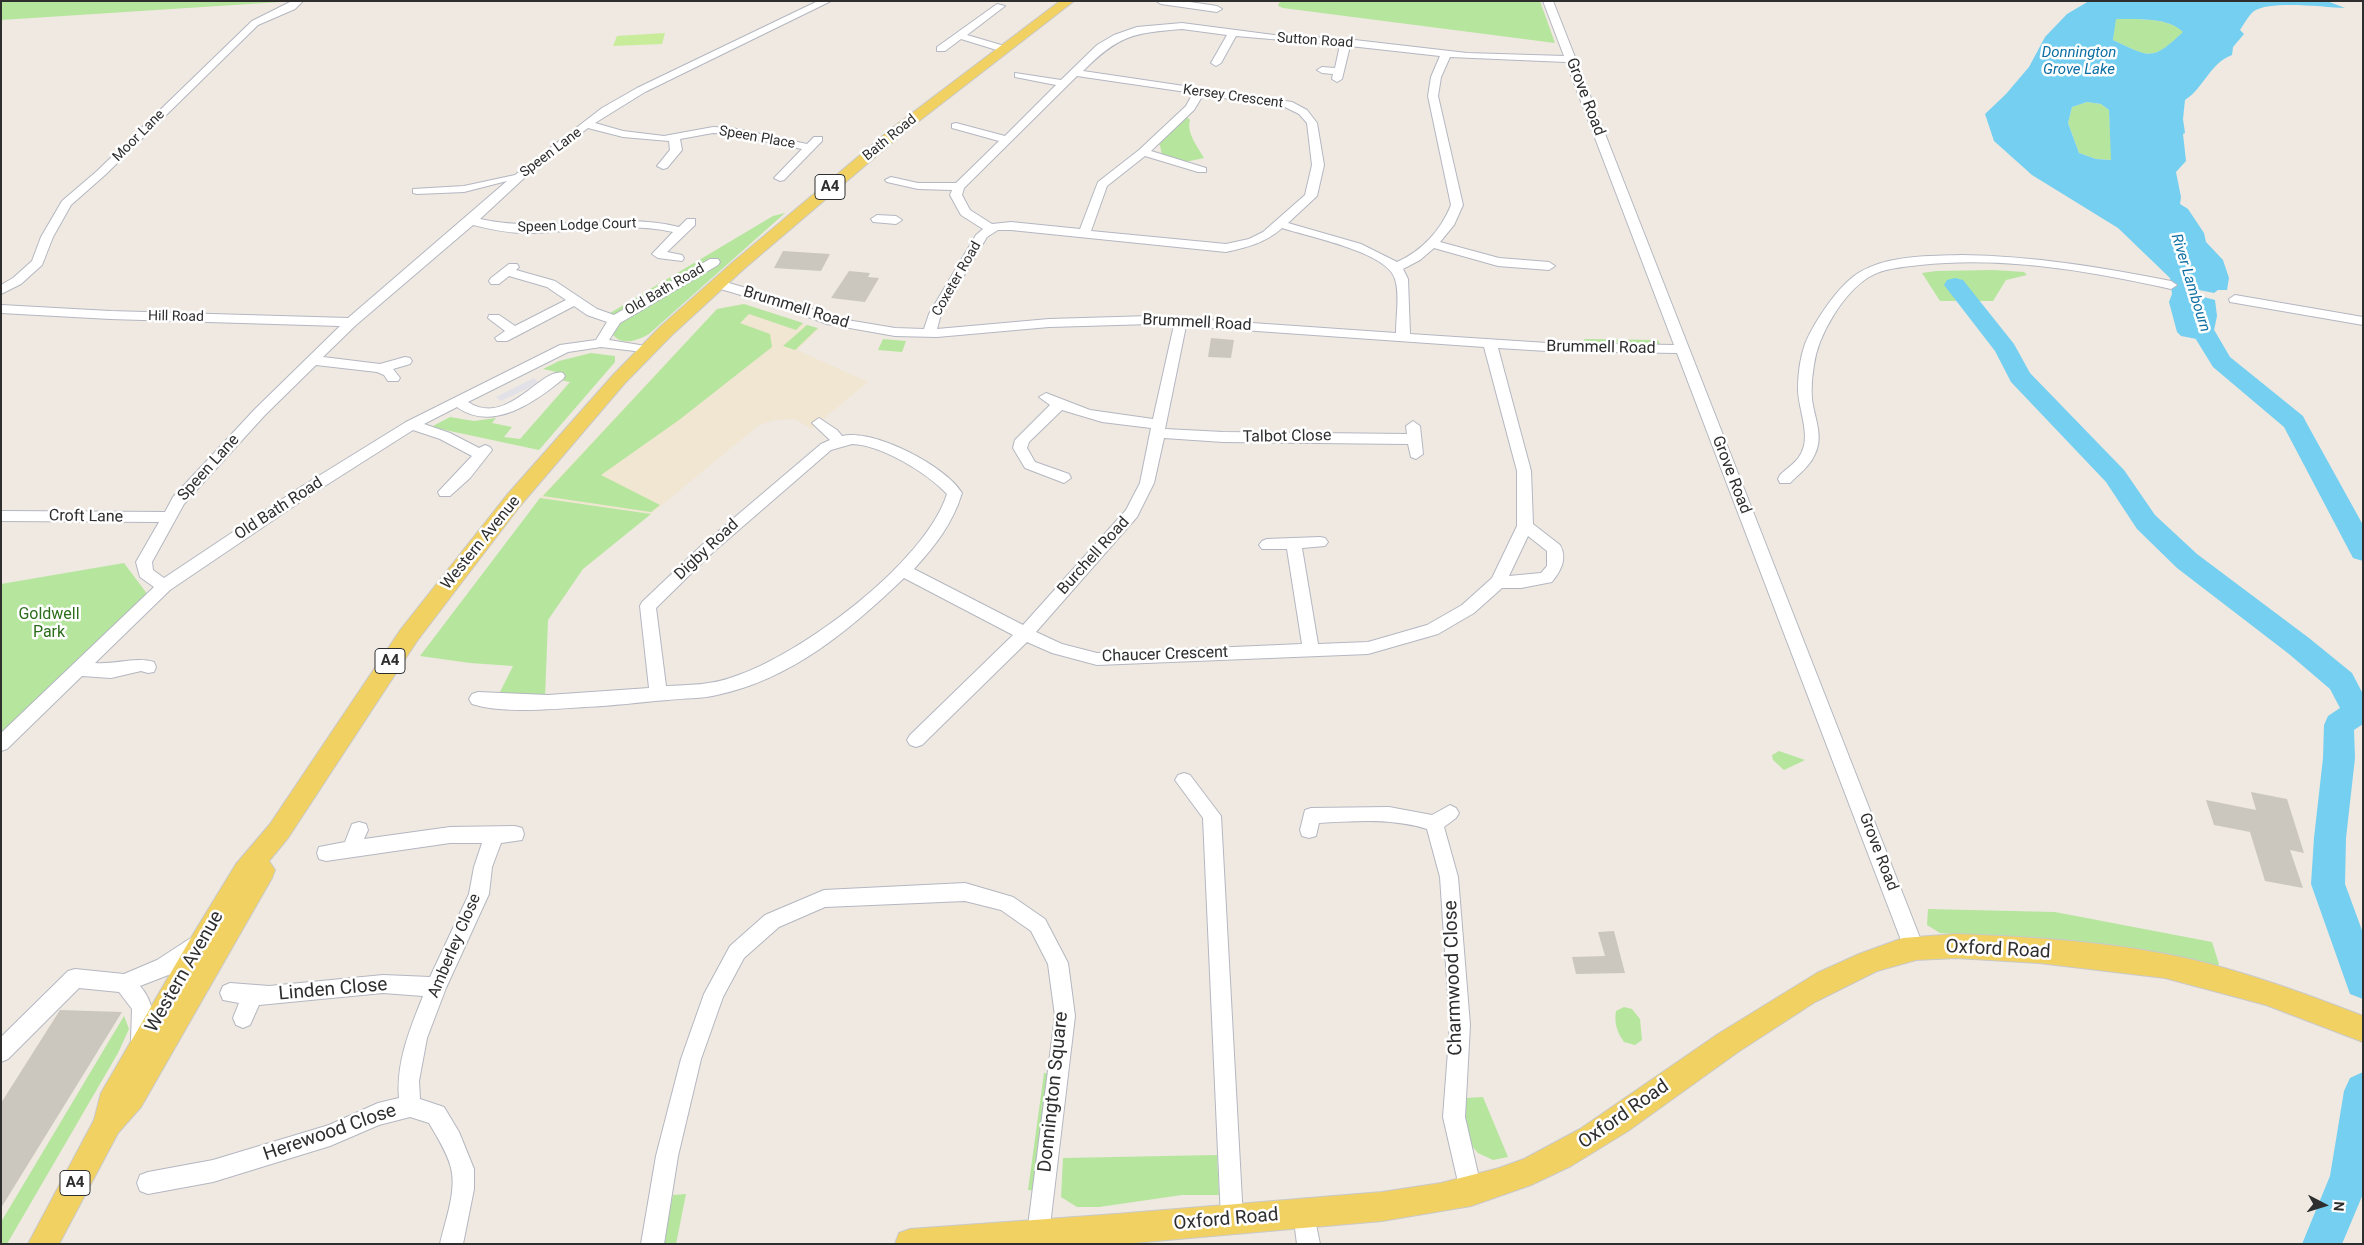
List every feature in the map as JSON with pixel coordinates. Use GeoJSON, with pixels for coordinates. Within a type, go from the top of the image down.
{"type":"FeatureCollection","features":[{"type":"Feature","properties":{"kind":"main road","name":"Bath Road"},"geometry":{"type":"LineString","coordinates":[[718,284],[861,161],[1068,1]]}},
{"type":"Feature","properties":{"kind":"main road","name":"Western Avenue"},"geometry":{"type":"LineString","coordinates":[[108,1123],[111,1103],[204,939],[245,872],[279,830],[386,666],[453,576],[531,480],[647,350],[718,284]]}},
{"type":"Feature","properties":{"kind":"main road","name":"Western Avenue"},"geometry":{"type":"LineString","coordinates":[[42,1244],[108,1123],[131,1097],[257,881],[279,830]]}},
{"type":"Feature","properties":{"kind":"main road","name":"Oxford Road"},"geometry":{"type":"LineString","coordinates":[[910,1244],[1304,1213],[1431,1199],[1471,1191],[1524,1174],[1560,1158],[1793,1000],[1890,954],[1914,948],[2008,949],[2156,965],[2220,979],[2307,1007],[2363,1029]]}},
{"type":"Feature","properties":{"kind":"street","name":"Moor Lane"},"geometry":{"type":"LineString","coordinates":[[1,290],[17,281],[38,262],[47,237],[66,204],[101,173],[255,24],[292,7],[298,1]]}},
{"type":"Feature","properties":{"kind":"street","name":"Speen Lane"},"geometry":{"type":"LineString","coordinates":[[164,586],[146,573],[144,562],[171,517],[178,501],[260,412],[351,322],[471,221],[518,178],[553,149],[606,110],[641,90],[826,1]]}},
{"type":"Feature","properties":{"kind":"street"},"geometry":{"type":"LineString","coordinates":[[1160,1],[1219,5],[1205,28]]}},
{"type":"Feature","properties":{"kind":"street","name":"Grove Road"},"geometry":{"type":"LineString","coordinates":[[1548,1],[1914,948]]}},
{"type":"Feature","properties":{"kind":"street"},"geometry":{"type":"LineString","coordinates":[[941,49],[998,8],[980,6]]}},
{"type":"Feature","properties":{"kind":"street","name":"Sutton Road"},"geometry":{"type":"LineString","coordinates":[[1076,74],[1106,42],[1126,33],[1160,27],[1205,28],[1233,33],[1346,42],[1446,54],[1504,58],[1570,59]]}},
{"type":"Feature","properties":{"kind":"street"},"geometry":{"type":"LineString","coordinates":[[1216,64],[1233,33]]}},
{"type":"Feature","properties":{"kind":"street"},"geometry":{"type":"LineString","coordinates":[[961,36],[1004,49]]}},
{"type":"Feature","properties":{"kind":"street"},"geometry":{"type":"LineString","coordinates":[[1322,70],[1338,75],[1346,42]]}},
{"type":"Feature","properties":{"kind":"street"},"geometry":{"type":"LineString","coordinates":[[1396,268],[1413,260],[1432,244],[1455,210],[1457,198],[1435,106],[1434,85],[1446,54]]}},
{"type":"Feature","properties":{"kind":"street"},"geometry":{"type":"LineString","coordinates":[[990,228],[961,208],[956,195],[959,187],[1076,74]]}},
{"type":"Feature","properties":{"kind":"street","name":"Kersey Crescent"},"geometry":{"type":"LineString","coordinates":[[990,228],[1011,226],[1226,248],[1253,242],[1280,224],[1311,196],[1318,165],[1312,123],[1303,112],[1288,104],[1076,74]]}},
{"type":"Feature","properties":{"kind":"street"},"geometry":{"type":"LineString","coordinates":[[1019,75],[1065,84]]}},
{"type":"Feature","properties":{"kind":"street"},"geometry":{"type":"LineString","coordinates":[[1084,234],[1102,184],[1143,152],[1190,108],[1199,92]]}},
{"type":"Feature","properties":{"kind":"street"},"geometry":{"type":"LineString","coordinates":[[1422,105],[1435,106]]}},
{"type":"Feature","properties":{"kind":"street","name":"Speen Place"},"geometry":{"type":"LineString","coordinates":[[588,125],[603,130],[642,137],[674,138],[713,130],[732,131],[814,144]]}},
{"type":"Feature","properties":{"kind":"street"},"geometry":{"type":"LineString","coordinates":[[956,126],[1007,140]]}},
{"type":"Feature","properties":{"kind":"street"},"geometry":{"type":"LineString","coordinates":[[670,162],[676,150],[674,138]]}},
{"type":"Feature","properties":{"kind":"street","name":"Speen Place"},"geometry":{"type":"LineString","coordinates":[[782,172],[814,144]]}},
{"type":"Feature","properties":{"kind":"street"},"geometry":{"type":"LineString","coordinates":[[1143,152],[1202,170]]}},
{"type":"Feature","properties":{"kind":"street"},"geometry":{"type":"LineString","coordinates":[[418,191],[464,188],[507,178],[518,178]]}},
{"type":"Feature","properties":{"kind":"street"},"geometry":{"type":"LineString","coordinates":[[891,180],[918,186],[959,187]]}},
{"type":"Feature","properties":{"kind":"street"},"geometry":{"type":"LineString","coordinates":[[877,218],[896,220]]}},
{"type":"Feature","properties":{"kind":"street","name":"Speen Lodge Court"},"geometry":{"type":"LineString","coordinates":[[471,221],[504,228],[527,229],[616,222],[687,226]]}},
{"type":"Feature","properties":{"kind":"street"},"geometry":{"type":"LineString","coordinates":[[1280,224],[1370,253],[1396,268],[1402,279],[1403,337]]}},
{"type":"Feature","properties":{"kind":"street","name":"Speen Lodge Court"},"geometry":{"type":"LineString","coordinates":[[678,258],[658,254],[687,226]]}},
{"type":"Feature","properties":{"kind":"street","name":"Coxeter Road"},"geometry":{"type":"LineString","coordinates":[[929,333],[935,314],[945,296],[982,234],[990,228]]}},
{"type":"Feature","properties":{"kind":"street"},"geometry":{"type":"LineString","coordinates":[[1432,244],[1498,262],[1531,260],[1549,266]]}},
{"type":"Feature","properties":{"kind":"street"},"geometry":{"type":"LineString","coordinates":[[1786,479],[1809,454],[1811,427],[1805,399],[1811,346],[1836,302],[1864,275],[1903,263],[1959,258],[2032,261],[2099,270],[2171,285]]}},
{"type":"Feature","properties":{"kind":"street","name":"Old Bath Road"},"geometry":{"type":"LineString","coordinates":[[601,343],[615,320],[714,262]]}},
{"type":"Feature","properties":{"kind":"street"},"geometry":{"type":"LineString","coordinates":[[494,281],[511,270],[551,284],[573,301],[604,318],[615,320]]}},
{"type":"Feature","properties":{"kind":"street","name":"Brummell Road"},"geometry":{"type":"LineString","coordinates":[[718,284],[786,304],[832,321],[881,330],[929,333],[1075,321],[1181,321],[1490,344],[1683,349]]}},
{"type":"Feature","properties":{"kind":"street"},"geometry":{"type":"LineString","coordinates":[[2235,299],[2363,321]]}},
{"type":"Feature","properties":{"kind":"street"},"geometry":{"type":"LineString","coordinates":[[502,338],[573,301]]}},
{"type":"Feature","properties":{"kind":"street","name":"Hill Road"},"geometry":{"type":"LineString","coordinates":[[1,309],[110,315],[351,322]]}},
{"type":"Feature","properties":{"kind":"street"},"geometry":{"type":"LineString","coordinates":[[494,318],[514,331]]}},
{"type":"Feature","properties":{"kind":"street","name":"Burchell Road"},"geometry":{"type":"LineString","coordinates":[[916,740],[1025,634],[1132,513],[1147,483],[1181,321]]}},
{"type":"Feature","properties":{"kind":"street","name":"Old Bath Road"},"geometry":{"type":"LineString","coordinates":[[1,744],[164,586],[301,494],[411,425],[556,351],[575,346],[601,343],[647,350]]}},
{"type":"Feature","properties":{"kind":"street","name":"Chaucer Crescent"},"geometry":{"type":"LineString","coordinates":[[1025,634],[1058,649],[1097,659],[1368,648],[1432,630],[1468,609],[1498,582],[1524,526],[1524,471],[1490,344]]}},
{"type":"Feature","properties":{"kind":"street"},"geometry":{"type":"LineString","coordinates":[[313,360],[380,368],[389,372],[393,378]]}},
{"type":"Feature","properties":{"kind":"street"},"geometry":{"type":"LineString","coordinates":[[380,368],[406,361]]}},
{"type":"Feature","properties":{"kind":"street"},"geometry":{"type":"LineString","coordinates":[[459,400],[463,406],[472,410],[496,412],[522,403],[558,376]]}},
{"type":"Feature","properties":{"kind":"street","name":"Talbot Close"},"geometry":{"type":"LineString","coordinates":[[1064,478],[1030,464],[1020,448],[1022,440],[1052,401],[1078,413],[1118,421],[1244,438],[1350,436],[1414,440]]}},
{"type":"Feature","properties":{"kind":"street"},"geometry":{"type":"LineString","coordinates":[[819,423],[832,433],[838,442]]}},
{"type":"Feature","properties":{"kind":"street"},"geometry":{"type":"LineString","coordinates":[[411,425],[446,436],[483,452],[461,478],[445,492]]}},
{"type":"Feature","properties":{"kind":"street","name":"Digby Road"},"geometry":{"type":"LineString","coordinates":[[478,699],[505,702],[559,701],[658,694],[709,690],[788,661],[810,647],[903,570],[919,554],[952,507],[955,493],[947,483],[912,460],[856,439],[838,442],[826,447],[706,550],[648,606],[658,694]]}},
{"type":"Feature","properties":{"kind":"street","name":"Croft Lane"},"geometry":{"type":"LineString","coordinates":[[1,516],[171,517]]}},
{"type":"Feature","properties":{"kind":"street"},"geometry":{"type":"LineString","coordinates":[[1498,582],[1521,582],[1546,578],[1555,567],[1555,548],[1524,526]]}},
{"type":"Feature","properties":{"kind":"street"},"geometry":{"type":"LineString","coordinates":[[1266,545],[1320,542]]}},
{"type":"Feature","properties":{"kind":"street"},"geometry":{"type":"LineString","coordinates":[[1294,544],[1311,649]]}},
{"type":"Feature","properties":{"kind":"street"},"geometry":{"type":"LineString","coordinates":[[903,570],[1025,634]]}},
{"type":"Feature","properties":{"kind":"street"},"geometry":{"type":"LineString","coordinates":[[78,670],[111,671],[141,665],[148,667]]}},
{"type":"Feature","properties":{"kind":"street"},"geometry":{"type":"LineString","coordinates":[[1184,780],[1212,816],[1232,1219]]}},
{"type":"Feature","properties":{"kind":"street"},"geometry":{"type":"LineString","coordinates":[[1309,830],[1311,816],[1347,814],[1415,817],[1434,824],[1450,813]]}},
{"type":"Feature","properties":{"kind":"street","name":"Charmwood Close"},"geometry":{"type":"LineString","coordinates":[[1434,824],[1442,846],[1449,877],[1460,1025],[1454,1117],[1461,1155],[1471,1191]]}},
{"type":"Feature","properties":{"kind":"street"},"geometry":{"type":"LineString","coordinates":[[351,849],[360,830]]}},
{"type":"Feature","properties":{"kind":"street"},"geometry":{"type":"LineString","coordinates":[[326,853],[450,835],[515,834]]}},
{"type":"Feature","properties":{"kind":"street","name":"Amberley Close"},"geometry":{"type":"LineString","coordinates":[[410,1106],[408,1080],[417,1038],[436,987],[479,894],[483,867],[494,835]]}},
{"type":"Feature","properties":{"kind":"street","name":"Donnington Square"},"geometry":{"type":"LineString","coordinates":[[652,1244],[667,1156],[691,1058],[714,994],[737,952],[772,921],[824,899],[965,892],[1006,903],[1038,925],[1058,963],[1065,1016],[1038,1234]]}},
{"type":"Feature","properties":{"kind":"street"},"geometry":{"type":"LineString","coordinates":[[1,1052],[75,978],[124,982],[164,967],[204,939]]}},
{"type":"Feature","properties":{"kind":"street"},"geometry":{"type":"LineString","coordinates":[[124,982],[138,998],[145,1012],[140,1050]]}},
{"type":"Feature","properties":{"kind":"street","name":"Linden Close"},"geometry":{"type":"LineString","coordinates":[[230,993],[269,996],[383,984],[436,987]]}},
{"type":"Feature","properties":{"kind":"street"},"geometry":{"type":"LineString","coordinates":[[243,1018],[253,995]]}},
{"type":"Feature","properties":{"kind":"street","name":"Herewood Close"},"geometry":{"type":"LineString","coordinates":[[148,1183],[213,1171],[330,1135],[378,1114],[410,1106],[436,1115],[451,1140],[463,1169],[463,1189],[451,1244]]}},
{"type":"Feature","properties":{"kind":"street"},"geometry":{"type":"LineString","coordinates":[[1304,1213],[1309,1244]]}},
{"type":"Feature","properties":{"kind":"shaded area"},"geometry":{"type":"Polygon","coordinates":[[[744,304],[819,329],[797,350],[868,382],[811,429],[795,419],[776,420],[759,425],[651,514],[540,498],[717,309],[744,304]]]}},
{"type":"Feature","properties":{"kind":"shaded area"},"geometry":{"type":"Polygon","coordinates":[[[534,378],[539,383],[501,401],[496,397],[534,378]]]}},
{"type":"Feature","properties":{"kind":"green space"},"geometry":{"type":"Polygon","coordinates":[[[1,1],[296,1],[1,20],[1,1]]]}},
{"type":"Feature","properties":{"kind":"green space"},"geometry":{"type":"Polygon","coordinates":[[[1280,1],[1540,1],[1555,43],[1283,8],[1278,6],[1280,1]]]}},
{"type":"Feature","properties":{"kind":"green space"},"geometry":{"type":"Polygon","coordinates":[[[2115,19],[2161,21],[2184,32],[2165,48],[2151,54],[2144,53],[2113,40],[2115,19]]]}},
{"type":"Feature","properties":{"kind":"green space"},"geometry":{"type":"Polygon","coordinates":[[[665,33],[662,44],[613,46],[617,36],[665,33]]]}},
{"type":"Feature","properties":{"kind":"green space"},"geometry":{"type":"Polygon","coordinates":[[[2087,102],[2101,104],[2109,110],[2112,160],[2096,159],[2079,153],[2068,123],[2072,107],[2087,102]]]}},
{"type":"Feature","properties":{"kind":"green space"},"geometry":{"type":"Polygon","coordinates":[[[1187,117],[1190,120],[1191,135],[1204,158],[1185,162],[1162,156],[1160,145],[1156,144],[1187,117]]]}},
{"type":"Feature","properties":{"kind":"green space"},"geometry":{"type":"Polygon","coordinates":[[[785,213],[649,334],[639,339],[624,341],[619,340],[611,332],[619,319],[610,313],[773,216],[785,213]]]}},
{"type":"Feature","properties":{"kind":"green space"},"geometry":{"type":"Polygon","coordinates":[[[1994,270],[2024,272],[2027,275],[2006,280],[1993,301],[1940,301],[1922,273],[1936,271],[1994,270]]]}},
{"type":"Feature","properties":{"kind":"green space"},"geometry":{"type":"Polygon","coordinates":[[[744,304],[803,323],[796,330],[749,314],[740,323],[770,334],[772,347],[679,420],[601,475],[660,505],[651,512],[543,496],[717,309],[744,304]]]}},
{"type":"Feature","properties":{"kind":"green space"},"geometry":{"type":"Polygon","coordinates":[[[807,325],[818,328],[795,350],[783,346],[807,325]]]}},
{"type":"Feature","properties":{"kind":"green space"},"geometry":{"type":"Polygon","coordinates":[[[883,339],[906,341],[902,352],[878,350],[883,339]]]}},
{"type":"Feature","properties":{"kind":"green space"},"geometry":{"type":"Polygon","coordinates":[[[1584,339],[1658,340],[1660,344],[1585,342],[1584,339]]]}},
{"type":"Feature","properties":{"kind":"green space"},"geometry":{"type":"Polygon","coordinates":[[[591,353],[615,356],[615,362],[539,450],[431,427],[450,417],[474,421],[496,418],[492,423],[512,427],[504,437],[520,439],[570,382],[556,379],[561,373],[543,369],[559,361],[591,353]]]}},
{"type":"Feature","properties":{"kind":"green space"},"geometry":{"type":"Polygon","coordinates":[[[540,498],[651,514],[583,569],[548,620],[545,698],[497,698],[513,666],[470,663],[420,656],[540,498]]]}},
{"type":"Feature","properties":{"kind":"green space","name":"Goldwell Park"},"geometry":{"type":"Polygon","coordinates":[[[124,563],[148,595],[1,737],[1,584],[124,563]]]}},
{"type":"Feature","properties":{"kind":"green space"},"geometry":{"type":"Polygon","coordinates":[[[1779,751],[1805,760],[1784,770],[1773,760],[1772,755],[1779,751]]]}},
{"type":"Feature","properties":{"kind":"green space"},"geometry":{"type":"Polygon","coordinates":[[[1928,909],[2055,912],[2212,942],[2219,964],[2217,968],[1994,937],[1940,933],[1927,925],[1928,909]]]}},
{"type":"Feature","properties":{"kind":"green space"},"geometry":{"type":"Polygon","coordinates":[[[1624,1007],[1632,1009],[1640,1019],[1642,1040],[1635,1045],[1624,1042],[1617,1027],[1616,1011],[1624,1007]]]}},
{"type":"Feature","properties":{"kind":"green space"},"geometry":{"type":"Polygon","coordinates":[[[124,1016],[129,1029],[118,1053],[7,1244],[1,1244],[1,1222],[124,1016]]]}},
{"type":"Feature","properties":{"kind":"green space"},"geometry":{"type":"Polygon","coordinates":[[[1044,1073],[1053,1074],[1038,1191],[1028,1190],[1044,1073]]]}},
{"type":"Feature","properties":{"kind":"green space"},"geometry":{"type":"Polygon","coordinates":[[[1483,1097],[1508,1157],[1493,1160],[1478,1153],[1466,1140],[1462,1119],[1466,1098],[1483,1097]]]}},
{"type":"Feature","properties":{"kind":"green space"},"geometry":{"type":"Polygon","coordinates":[[[1217,1155],[1219,1195],[1182,1195],[1099,1207],[1077,1207],[1061,1197],[1063,1158],[1217,1155]]]}},
{"type":"Feature","properties":{"kind":"green space"},"geometry":{"type":"Polygon","coordinates":[[[686,1194],[676,1244],[663,1244],[673,1195],[686,1194]]]}},
{"type":"Feature","properties":{"kind":"water","name":"Donnington Grove Lake"},"geometry":{"type":"Polygon","coordinates":[[[2089,1],[2327,1],[2345,8],[2284,5],[2254,11],[2240,30],[2244,34],[2233,47],[2232,55],[2218,64],[2192,95],[2185,100],[2183,119],[2185,133],[2183,134],[2186,161],[2176,172],[2181,197],[2180,204],[2188,209],[2204,233],[2206,242],[2223,260],[2229,278],[2227,290],[2218,290],[2214,293],[2194,289],[2196,295],[2215,300],[2217,316],[2213,335],[2202,340],[2181,336],[2177,332],[2169,302],[2172,294],[2170,278],[2118,228],[2032,175],[1994,141],[1985,114],[2006,94],[2029,67],[2045,37],[2067,14],[2089,1]],[[2116,19],[2113,40],[2144,53],[2151,54],[2157,52],[2183,32],[2177,27],[2161,21],[2116,19]],[[2087,102],[2072,107],[2068,123],[2079,153],[2096,159],[2111,160],[2109,110],[2101,104],[2087,102]]]}},
{"type":"Feature","properties":{"kind":"building"},"geometry":{"type":"Polygon","coordinates":[[[783,251],[830,254],[821,271],[774,268],[783,251]]]}},
{"type":"Feature","properties":{"kind":"building"},"geometry":{"type":"Polygon","coordinates":[[[849,271],[870,273],[868,277],[879,278],[865,302],[831,298],[849,271]]]}},
{"type":"Feature","properties":{"kind":"building"},"geometry":{"type":"Polygon","coordinates":[[[1211,338],[1234,340],[1231,358],[1208,357],[1211,338]]]}},
{"type":"Feature","properties":{"kind":"building"},"geometry":{"type":"Polygon","coordinates":[[[2251,792],[2287,799],[2304,853],[2290,850],[2303,888],[2265,881],[2250,832],[2214,825],[2206,800],[2256,810],[2251,792]]]}},
{"type":"Feature","properties":{"kind":"building"},"geometry":{"type":"Polygon","coordinates":[[[1614,931],[1625,973],[1576,974],[1572,957],[1605,956],[1598,932],[1614,931]]]}},
{"type":"Feature","properties":{"kind":"building"},"geometry":{"type":"Polygon","coordinates":[[[60,1010],[122,1012],[1,1208],[1,1103],[60,1010]]]}},
{"type":"Feature","properties":{"kind":"waterway"},"geometry":{"type":"LineString","coordinates":[[1955,285],[2006,349],[2020,377],[2115,476],[2146,522],[2187,561],[2299,646],[2341,681],[2357,712],[2339,725],[2339,758],[2330,838],[2328,884],[2363,982]]}},
{"type":"Feature","properties":{"kind":"waterway","name":"River Lambourn"},"geometry":{"type":"LineString","coordinates":[[2193,301],[2201,328],[2221,362],[2294,422],[2363,551]]}},
{"type":"Feature","properties":{"kind":"waterway"},"geometry":{"type":"LineString","coordinates":[[2322,1244],[2350,1177],[2363,1091]]}}]}
